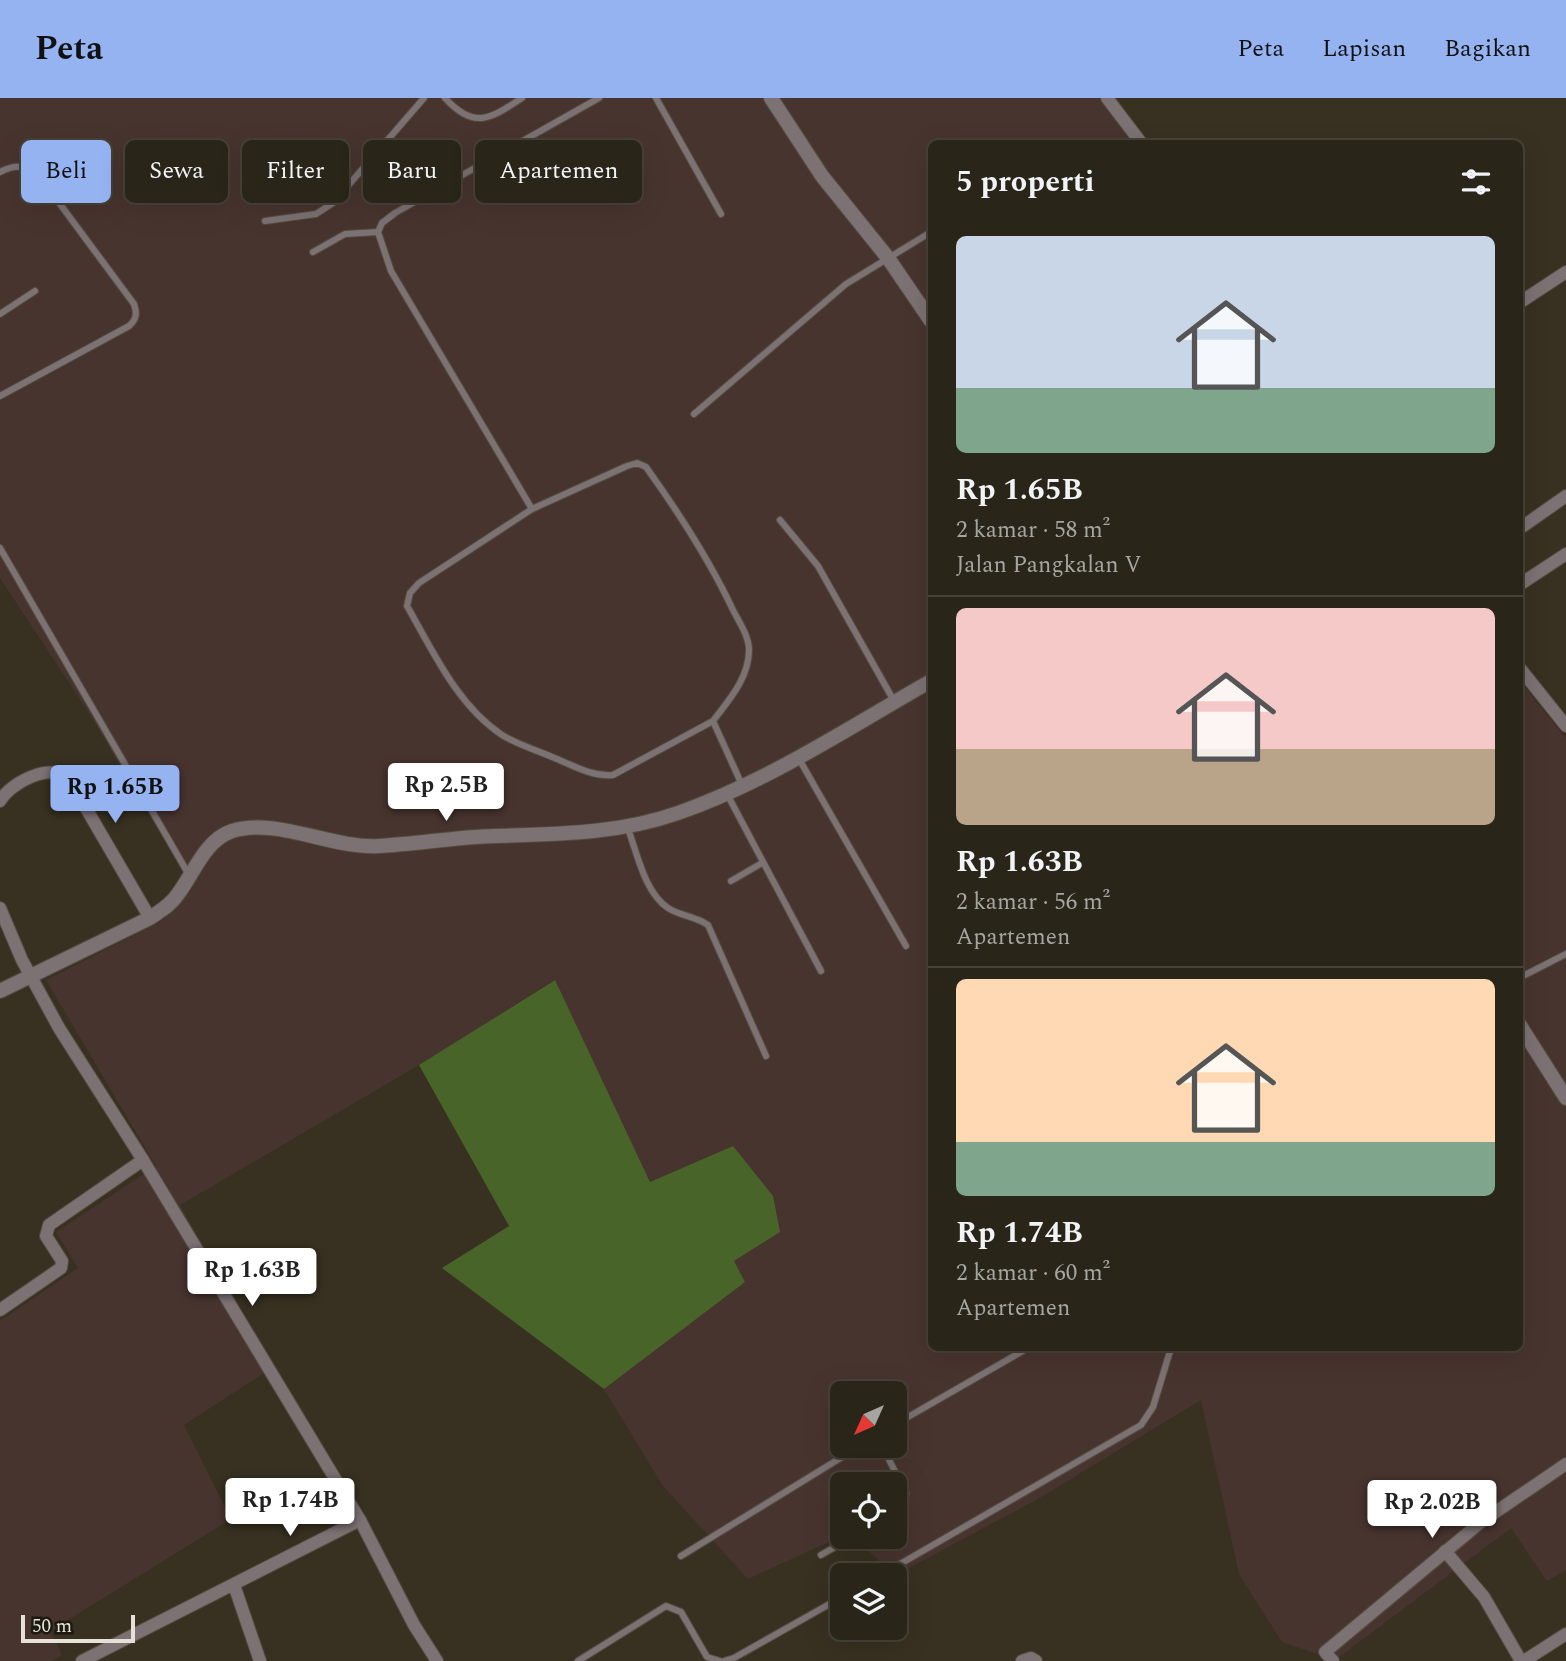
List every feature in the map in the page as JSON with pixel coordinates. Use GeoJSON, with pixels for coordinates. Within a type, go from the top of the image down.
{"type":"FeatureCollection","features":[{"type":"Feature","properties":{"kind":"street"},"geometry":{"type":"LineString","coordinates":[[771,98],[822,176],[888,258],[928,317]]}},
{"type":"Feature","properties":{"kind":"street"},"geometry":{"type":"LineString","coordinates":[[1107,98],[1139,140]]}},
{"type":"Feature","properties":{"kind":"street"},"geometry":{"type":"LineString","coordinates":[[1523,300],[1566,272]]}},
{"type":"Feature","properties":{"kind":"street"},"geometry":{"type":"LineString","coordinates":[[1523,526],[1566,496]]}},
{"type":"Feature","properties":{"kind":"street"},"geometry":{"type":"LineString","coordinates":[[1523,582],[1566,554]]}},
{"type":"Feature","properties":{"kind":"street"},"geometry":{"type":"LineString","coordinates":[[1523,672],[1566,726]]}},
{"type":"Feature","properties":{"kind":"street"},"geometry":{"type":"LineString","coordinates":[[0,990],[150,918],[178,894],[189,875],[224,835],[252,828],[376,846],[492,836],[561,835],[627,826],[677,813],[743,788],[799,759],[928,683]]}},
{"type":"Feature","properties":{"kind":"street"},"geometry":{"type":"LineString","coordinates":[[0,801],[13,785],[53,771],[63,773],[150,918]]}},
{"type":"Feature","properties":{"kind":"street"},"geometry":{"type":"LineString","coordinates":[[0,908],[31,976],[59,1028],[143,1160],[360,1520],[414,1625],[437,1661]]}},
{"type":"Feature","properties":{"kind":"street"},"geometry":{"type":"LineString","coordinates":[[1523,1030],[1566,1098]]}},
{"type":"Feature","properties":{"kind":"street"},"geometry":{"type":"LineString","coordinates":[[0,1310],[61,1268],[62,1261],[46,1236],[49,1225],[143,1160]]}},
{"type":"Feature","properties":{"kind":"street"},"geometry":{"type":"LineString","coordinates":[[1333,1661],[1325,1652],[1481,1521],[1566,1464]]}},
{"type":"Feature","properties":{"kind":"street"},"geometry":{"type":"LineString","coordinates":[[82,1661],[360,1520]]}},
{"type":"Feature","properties":{"kind":"street"},"geometry":{"type":"LineString","coordinates":[[1445,1551],[1484,1597],[1522,1661],[1566,1634]]}},
{"type":"Feature","properties":{"kind":"street"},"geometry":{"type":"LineString","coordinates":[[234,1585],[260,1661]]}},
{"type":"Feature","properties":{"kind":"street"},"geometry":{"type":"LineString","coordinates":[[1022,1661],[1031,1658],[1035,1661]]}},
{"type":"Feature","properties":{"kind":"lane"},"geometry":{"type":"LineString","coordinates":[[265,221],[316,214],[333,203],[424,98]]}},
{"type":"Feature","properties":{"kind":"lane"},"geometry":{"type":"LineString","coordinates":[[445,98],[454,108],[473,119],[493,117],[522,98]]}},
{"type":"Feature","properties":{"kind":"lane"},"geometry":{"type":"LineString","coordinates":[[533,509],[391,271],[377,232],[382,223],[395,213],[599,98]]}},
{"type":"Feature","properties":{"kind":"lane"},"geometry":{"type":"LineString","coordinates":[[656,98],[721,214]]}},
{"type":"Feature","properties":{"kind":"lane"},"geometry":{"type":"LineString","coordinates":[[0,172],[12,166],[26,166],[37,173],[137,312],[135,321],[129,326],[0,396]]}},
{"type":"Feature","properties":{"kind":"lane"},"geometry":{"type":"LineString","coordinates":[[313,252],[345,234],[377,232]]}},
{"type":"Feature","properties":{"kind":"lane"},"geometry":{"type":"LineString","coordinates":[[694,414],[846,284],[928,234]]}},
{"type":"Feature","properties":{"kind":"lane"},"geometry":{"type":"LineString","coordinates":[[0,314],[35,291]]}},
{"type":"Feature","properties":{"kind":"lane"},"geometry":{"type":"LineString","coordinates":[[637,463],[646,467],[706,557],[748,639],[748,659],[742,681],[713,721],[613,775],[603,776],[505,737],[471,708],[425,637],[407,606],[407,599],[430,575],[533,509],[637,463]]}},
{"type":"Feature","properties":{"kind":"lane"},"geometry":{"type":"LineString","coordinates":[[780,520],[818,566],[894,702]]}},
{"type":"Feature","properties":{"kind":"lane"},"geometry":{"type":"LineString","coordinates":[[0,548],[189,875]]}},
{"type":"Feature","properties":{"kind":"lane"},"geometry":{"type":"LineString","coordinates":[[713,721],[743,788]]}},
{"type":"Feature","properties":{"kind":"lane"},"geometry":{"type":"LineString","coordinates":[[799,759],[906,946]]}},
{"type":"Feature","properties":{"kind":"lane"},"geometry":{"type":"LineString","coordinates":[[727,794],[821,971]]}},
{"type":"Feature","properties":{"kind":"lane"},"geometry":{"type":"LineString","coordinates":[[627,826],[654,897],[677,914],[696,917],[708,925],[766,1056]]}},
{"type":"Feature","properties":{"kind":"lane"},"geometry":{"type":"LineString","coordinates":[[731,880],[762,863]]}},
{"type":"Feature","properties":{"kind":"lane"},"geometry":{"type":"LineString","coordinates":[[1523,976],[1566,954]]}},
{"type":"Feature","properties":{"kind":"lane"},"geometry":{"type":"LineString","coordinates":[[907,1418],[1023,1351]]}},
{"type":"Feature","properties":{"kind":"lane"},"geometry":{"type":"LineString","coordinates":[[902,1563],[1141,1425],[1153,1407],[1170,1351]]}},
{"type":"Feature","properties":{"kind":"lane"},"geometry":{"type":"LineString","coordinates":[[681,1556],[840,1458]]}},
{"type":"Feature","properties":{"kind":"lane"},"geometry":{"type":"LineString","coordinates":[[821,1555],[831,1549]]}},
{"type":"Feature","properties":{"kind":"lane"},"geometry":{"type":"LineString","coordinates":[[578,1661],[666,1606],[681,1612],[706,1657],[722,1661],[734,1658],[830,1604]]}},
{"type":"Feature","properties":{"kind":"shaded area"},"geometry":{"type":"Polygon","coordinates":[[[0,98],[1100,98],[1131,140],[928,140],[928,1351],[1523,1351],[1523,685],[1566,739],[1566,1570],[1547,1581],[1511,1528],[1335,1660],[1282,1642],[1239,1574],[1201,1400],[1036,1500],[907,1569],[907,1563],[881,1563],[867,1549],[907,1549],[907,1472],[830,1472],[830,1541],[748,1579],[663,1486],[604,1389],[744,1282],[733,1261],[779,1232],[733,1146],[650,1182],[554,980],[419,1065],[180,1205],[272,1368],[184,1425],[231,1519],[50,1631],[62,1655],[52,1661],[0,1661],[0,1321],[78,1268],[56,1232],[156,1166],[46,980],[162,921],[193,888],[89,713],[0,578],[0,98]]]}},
{"type":"Feature","properties":{"kind":"green space"},"geometry":{"type":"Polygon","coordinates":[[[555,980],[650,1182],[733,1146],[773,1196],[780,1232],[734,1261],[745,1282],[604,1389],[442,1268],[509,1226],[419,1065],[555,980]]]}}]}
